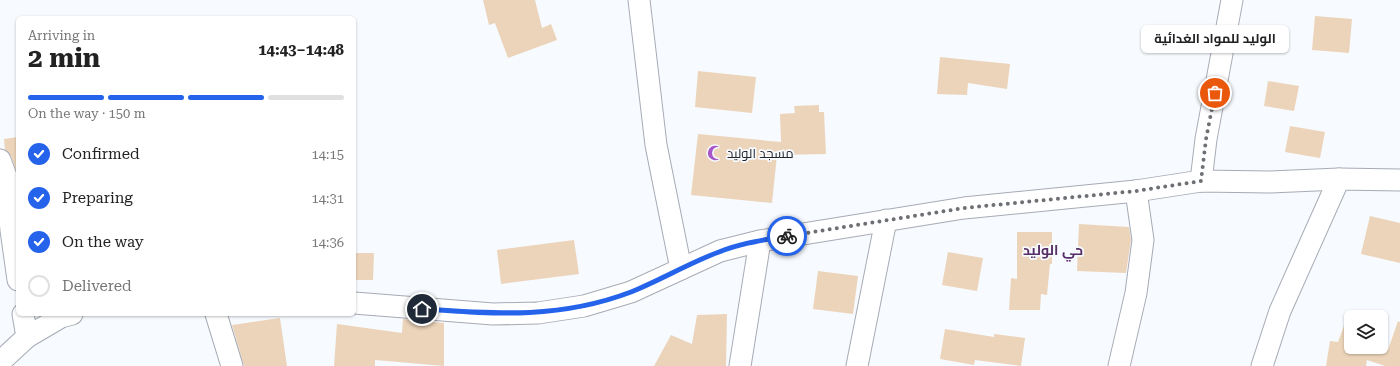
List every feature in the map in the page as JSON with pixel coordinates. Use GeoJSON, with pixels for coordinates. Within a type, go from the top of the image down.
{"type":"FeatureCollection","features":[{"type":"Feature","properties":{"kind":"street"},"geometry":{"type":"LineString","coordinates":[[639,0],[656,145],[681,269]]}},
{"type":"Feature","properties":{"kind":"street"},"geometry":{"type":"LineString","coordinates":[[1201,181],[1206,139],[1232,0]]}},
{"type":"Feature","properties":{"kind":"street"},"geometry":{"type":"LineString","coordinates":[[0,160],[6,176],[4,191],[16,267]]}},
{"type":"Feature","properties":{"kind":"street"},"geometry":{"type":"LineString","coordinates":[[356,303],[493,314],[538,313],[584,306],[631,292],[720,251],[760,240],[886,220],[964,208],[1136,191],[1201,181],[1270,182],[1339,179],[1400,180]]}},
{"type":"Feature","properties":{"kind":"street"},"geometry":{"type":"LineString","coordinates":[[1262,366],[1280,311],[1339,179]]}},
{"type":"Feature","properties":{"kind":"street"},"geometry":{"type":"LineString","coordinates":[[1119,366],[1136,293],[1143,240],[1136,191]]}},
{"type":"Feature","properties":{"kind":"street"},"geometry":{"type":"LineString","coordinates":[[857,366],[886,220]]}},
{"type":"Feature","properties":{"kind":"street"},"geometry":{"type":"LineString","coordinates":[[740,366],[760,240]]}},
{"type":"Feature","properties":{"kind":"street"},"geometry":{"type":"LineString","coordinates":[[23,316],[26,337]]}},
{"type":"Feature","properties":{"kind":"street"},"geometry":{"type":"LineString","coordinates":[[0,362],[26,337],[66,316]]}},
{"type":"Feature","properties":{"kind":"street"},"geometry":{"type":"LineString","coordinates":[[217,316],[232,366]]}},
{"type":"Feature","properties":{"kind":"building"},"geometry":{"type":"Polygon","coordinates":[[[483,0],[535,0],[542,28],[551,24],[557,40],[508,58],[495,23],[489,25],[483,0]]]}},
{"type":"Feature","properties":{"kind":"building"},"geometry":{"type":"Polygon","coordinates":[[[1315,16],[1352,19],[1349,53],[1312,50],[1315,16]]]}},
{"type":"Feature","properties":{"kind":"building"},"geometry":{"type":"Polygon","coordinates":[[[940,57],[1010,64],[1007,89],[968,83],[967,95],[937,94],[940,57]]]}},
{"type":"Feature","properties":{"kind":"building"},"geometry":{"type":"Polygon","coordinates":[[[698,71],[756,77],[752,113],[695,107],[698,71]]]}},
{"type":"Feature","properties":{"kind":"building"},"geometry":{"type":"Polygon","coordinates":[[[1268,81],[1299,86],[1294,111],[1264,106],[1268,81]]]}},
{"type":"Feature","properties":{"kind":"building"},"geometry":{"type":"Polygon","coordinates":[[[819,105],[819,112],[824,112],[826,154],[777,155],[772,203],[691,195],[698,134],[781,142],[780,114],[795,113],[794,106],[819,105]]]}},
{"type":"Feature","properties":{"kind":"building"},"geometry":{"type":"Polygon","coordinates":[[[1290,126],[1325,132],[1320,158],[1285,152],[1290,126]]]}},
{"type":"Feature","properties":{"kind":"building"},"geometry":{"type":"Polygon","coordinates":[[[16,137],[16,170],[11,156],[5,150],[4,139],[16,137]]]}},
{"type":"Feature","properties":{"kind":"building"},"geometry":{"type":"Polygon","coordinates":[[[1370,216],[1400,223],[1400,263],[1361,254],[1370,216]]]}},
{"type":"Feature","properties":{"kind":"building"},"geometry":{"type":"Polygon","coordinates":[[[1079,224],[1129,227],[1131,240],[1126,273],[1077,271],[1079,224]]]}},
{"type":"Feature","properties":{"kind":"building"},"geometry":{"type":"Polygon","coordinates":[[[1017,232],[1052,232],[1052,264],[1050,264],[1047,295],[1041,294],[1040,310],[1009,310],[1011,278],[1017,279],[1017,232]]]}},
{"type":"Feature","properties":{"kind":"building"},"geometry":{"type":"Polygon","coordinates":[[[574,240],[579,274],[501,284],[497,250],[574,240]]]}},
{"type":"Feature","properties":{"kind":"building"},"geometry":{"type":"Polygon","coordinates":[[[948,252],[983,258],[977,291],[942,285],[948,252]]]}},
{"type":"Feature","properties":{"kind":"building"},"geometry":{"type":"Polygon","coordinates":[[[356,253],[374,253],[373,280],[356,280],[356,253]]]}},
{"type":"Feature","properties":{"kind":"building"},"geometry":{"type":"Polygon","coordinates":[[[818,271],[858,276],[853,314],[813,309],[818,271]]]}},
{"type":"Feature","properties":{"kind":"building"},"geometry":{"type":"Polygon","coordinates":[[[727,314],[726,366],[654,366],[671,335],[692,344],[697,315],[727,314]]]}},
{"type":"Feature","properties":{"kind":"building"},"geometry":{"type":"Polygon","coordinates":[[[280,318],[287,366],[244,366],[232,325],[280,318]]]}},
{"type":"Feature","properties":{"kind":"building"},"geometry":{"type":"Polygon","coordinates":[[[403,319],[444,323],[444,366],[375,360],[375,366],[334,366],[337,324],[402,333],[403,319]]]}},
{"type":"Feature","properties":{"kind":"building"},"geometry":{"type":"Polygon","coordinates":[[[1398,321],[1400,322],[1400,366],[1385,366],[1367,360],[1366,366],[1326,366],[1330,341],[1338,342],[1344,326],[1344,354],[1388,354],[1398,321]]]}},
{"type":"Feature","properties":{"kind":"building"},"geometry":{"type":"Polygon","coordinates":[[[945,329],[994,337],[994,334],[1025,338],[1021,366],[975,360],[974,365],[940,359],[945,329]]]}},
{"type":"Feature","properties":{"kind":"way so far"},"geometry":{"type":"LineString","coordinates":[[787,236],[964,208],[1136,191],[1201,181],[1206,139],[1215,93]]}},
{"type":"Feature","properties":{"kind":"place","name":"الوليد للمواد الغدائية"},"geometry":{"type":"Point","coordinates":[1215,93]}},
{"type":"Feature","properties":{"kind":"place","name":"مسجد الوليد"},"geometry":{"type":"Point","coordinates":[715,153]}},
{"type":"Feature","properties":{"kind":"district","name":"حي الوليد"},"geometry":{"type":"Point","coordinates":[1053,250]}},
{"type":"Feature","properties":{"kind":"route"},"geometry":{"type":"LineString","coordinates":[[422,309],[508,314],[538,313],[584,306],[631,292],[720,251],[760,240],[787,236]]}}]}
